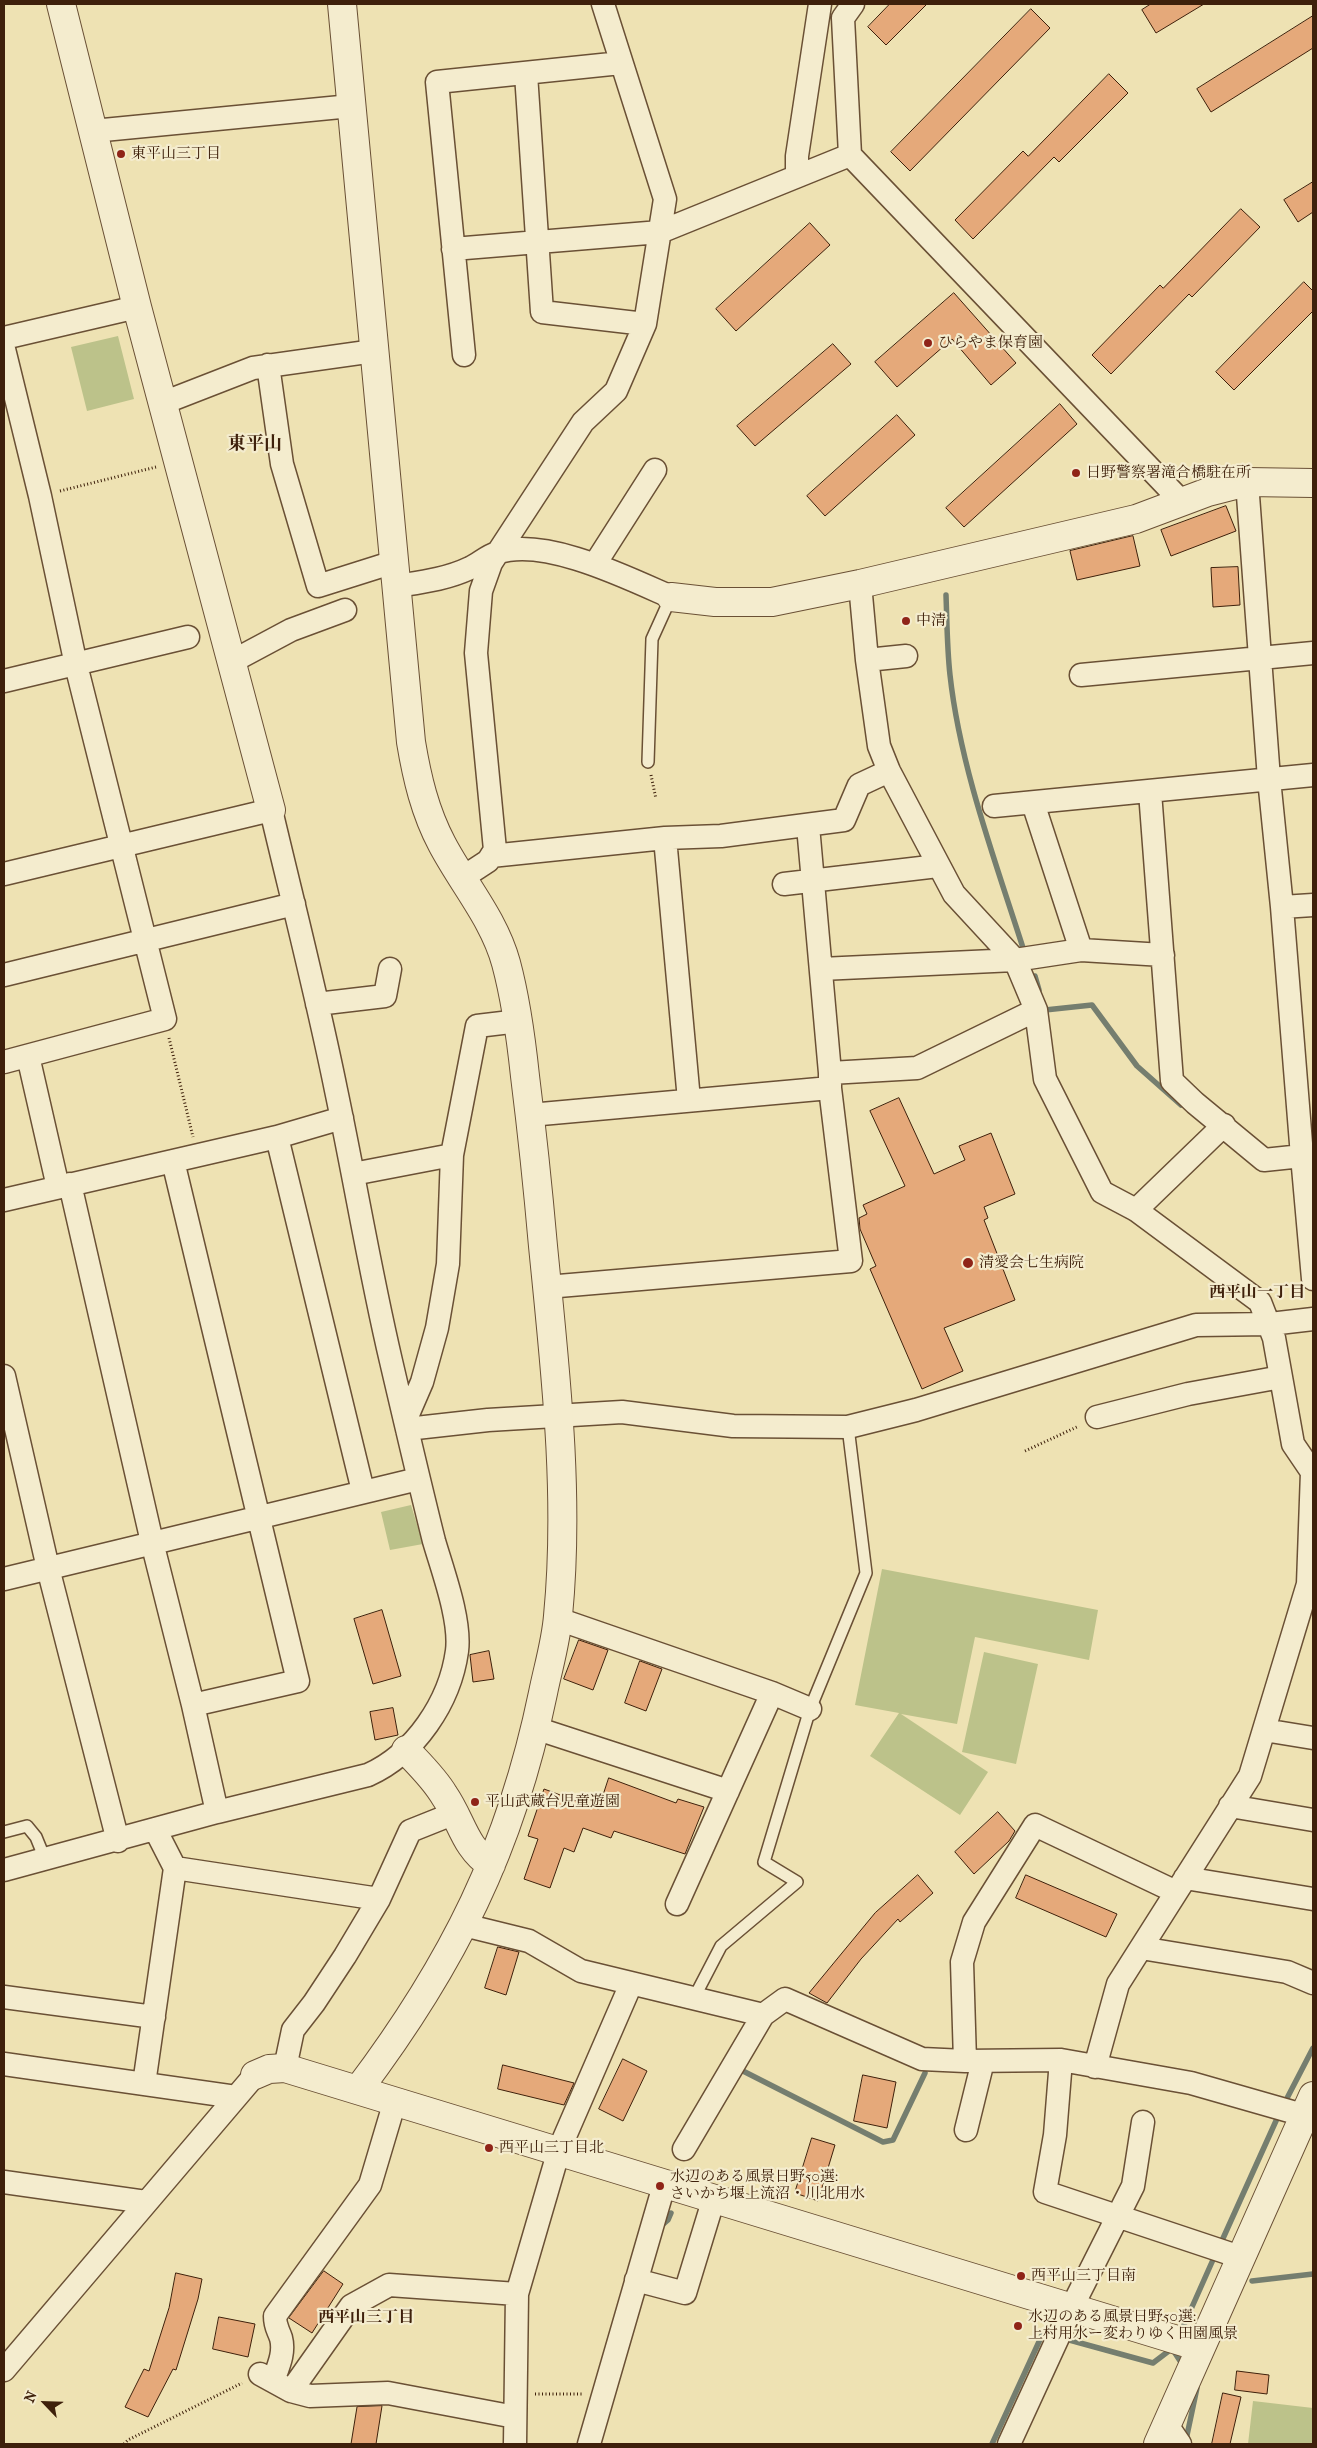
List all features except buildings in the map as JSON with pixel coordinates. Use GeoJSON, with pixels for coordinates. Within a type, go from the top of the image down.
{"type":"FeatureCollection","features":[{"type":"Feature","properties":{"kind":"street"},"geometry":{"type":"LineString","coordinates":[[4,1870],[118,1841],[217,1812],[368,1775],[385,1768],[406,1750],[424,1730],[443,1697],[453,1670],[458,1632],[418,1479],[407,1424],[391,1361],[342,1118],[294,904],[233,661],[137,307],[61,4]]}},
{"type":"Feature","properties":{"kind":"street"},"geometry":{"type":"LineString","coordinates":[[342,4],[411,742],[418,781],[441,843],[485,915],[506,960],[519,1021],[547,1287],[558,1416],[563,1510],[558,1619],[536,1728],[519,1791],[491,1865],[464,1925],[415,2010],[358,2090]]}},
{"type":"Feature","properties":{"kind":"street"},"geometry":{"type":"LineString","coordinates":[[462,878],[488,861],[495,850],[476,652],[481,591],[491,563],[497,553],[583,422],[616,390],[645,324],[660,232],[664,199],[603,4]]}},
{"type":"Feature","properties":{"kind":"street"},"geometry":{"type":"LineString","coordinates":[[797,176],[797,156],[820,4]]}},
{"type":"Feature","properties":{"kind":"street"},"geometry":{"type":"LineString","coordinates":[[853,4],[843,18],[850,155],[1182,502]]}},
{"type":"Feature","properties":{"kind":"street"},"geometry":{"type":"LineString","coordinates":[[464,355],[437,82],[621,63]]}},
{"type":"Feature","properties":{"kind":"street"},"geometry":{"type":"LineString","coordinates":[[526,74],[539,240],[542,312],[645,324]]}},
{"type":"Feature","properties":{"kind":"street"},"geometry":{"type":"LineString","coordinates":[[93,131],[351,106]]}},
{"type":"Feature","properties":{"kind":"street"},"geometry":{"type":"LineString","coordinates":[[453,249],[539,240],[660,232],[850,155]]}},
{"type":"Feature","properties":{"kind":"street"},"geometry":{"type":"LineString","coordinates":[[4,338],[137,307]]}},
{"type":"Feature","properties":{"kind":"street"},"geometry":{"type":"LineString","coordinates":[[4,349],[40,496],[76,665],[165,1019],[4,1062]]}},
{"type":"Feature","properties":{"kind":"street"},"geometry":{"type":"LineString","coordinates":[[163,403],[253,368],[374,351]]}},
{"type":"Feature","properties":{"kind":"street"},"geometry":{"type":"LineString","coordinates":[[268,365],[282,464],[318,586],[396,574],[451,576],[497,553],[522,549],[546,552],[595,564],[671,597],[715,602],[772,602],[860,584],[1136,519],[1182,502],[1247,482],[1313,483]]}},
{"type":"Feature","properties":{"kind":"street"},"geometry":{"type":"LineString","coordinates":[[595,564],[656,470]]}},
{"type":"Feature","properties":{"kind":"street"},"geometry":{"type":"LineString","coordinates":[[1247,482],[1269,779],[1282,907],[1306,1091],[1302,1156],[1313,1279]]}},
{"type":"Feature","properties":{"kind":"street"},"geometry":{"type":"LineString","coordinates":[[860,584],[866,660],[878,746],[889,771],[954,894],[1015,960],[1036,1010],[1045,1079],[1102,1192],[1136,1210],[1260,1302],[1270,1324],[1293,1444],[1312,1472],[1311,1584],[1250,1776],[1118,1984],[1096,2067]]}},
{"type":"Feature","properties":{"kind":"street"},"geometry":{"type":"LineString","coordinates":[[233,661],[291,630],[345,610]]}},
{"type":"Feature","properties":{"kind":"street"},"geometry":{"type":"LineString","coordinates":[[4,681],[188,637]]}},
{"type":"Feature","properties":{"kind":"street"},"geometry":{"type":"LineString","coordinates":[[1081,675],[1313,653]]}},
{"type":"Feature","properties":{"kind":"street"},"geometry":{"type":"LineString","coordinates":[[866,660],[906,656]]}},
{"type":"Feature","properties":{"kind":"street"},"geometry":{"type":"LineString","coordinates":[[491,856],[665,838],[721,836],[844,820],[859,785],[889,771]]}},
{"type":"Feature","properties":{"kind":"street"},"geometry":{"type":"LineString","coordinates":[[994,806],[1313,775]]}},
{"type":"Feature","properties":{"kind":"street"},"geometry":{"type":"LineString","coordinates":[[1150,792],[1172,1081],[1195,1103],[1224,1125],[1264,1160],[1302,1156]]}},
{"type":"Feature","properties":{"kind":"street"},"geometry":{"type":"LineString","coordinates":[[1033,802],[1081,950]]}},
{"type":"Feature","properties":{"kind":"street"},"geometry":{"type":"LineString","coordinates":[[4,874],[271,810]]}},
{"type":"Feature","properties":{"kind":"street"},"geometry":{"type":"LineString","coordinates":[[547,1287],[851,1261],[830,1081],[808,826]]}},
{"type":"Feature","properties":{"kind":"street"},"geometry":{"type":"LineString","coordinates":[[665,838],[689,1100]]}},
{"type":"Feature","properties":{"kind":"street"},"geometry":{"type":"LineString","coordinates":[[784,884],[938,866]]}},
{"type":"Feature","properties":{"kind":"street"},"geometry":{"type":"LineString","coordinates":[[4,975],[294,904]]}},
{"type":"Feature","properties":{"kind":"street"},"geometry":{"type":"LineString","coordinates":[[1282,907],[1313,905]]}},
{"type":"Feature","properties":{"kind":"street"},"geometry":{"type":"LineString","coordinates":[[821,969],[1015,960],[1081,950],[1163,955]]}},
{"type":"Feature","properties":{"kind":"street"},"geometry":{"type":"LineString","coordinates":[[316,1004],[385,996],[390,969]]}},
{"type":"Feature","properties":{"kind":"street"},"geometry":{"type":"LineString","coordinates":[[530,1115],[689,1100],[917,1068],[1036,1010]]}},
{"type":"Feature","properties":{"kind":"street"},"geometry":{"type":"LineString","coordinates":[[407,1424],[422,1382],[440,1310],[448,1264],[452,1154],[477,1026],[519,1021]]}},
{"type":"Feature","properties":{"kind":"street"},"geometry":{"type":"LineString","coordinates":[[28,1056],[64,1185],[193,1705],[217,1812]]}},
{"type":"Feature","properties":{"kind":"street"},"geometry":{"type":"LineString","coordinates":[[4,1200],[276,1137],[342,1118]]}},
{"type":"Feature","properties":{"kind":"street"},"geometry":{"type":"LineString","coordinates":[[1136,1210],[1224,1125]]}},
{"type":"Feature","properties":{"kind":"street"},"geometry":{"type":"LineString","coordinates":[[276,1137],[363,1491]]}},
{"type":"Feature","properties":{"kind":"street"},"geometry":{"type":"LineString","coordinates":[[353,1174],[452,1154]]}},
{"type":"Feature","properties":{"kind":"street"},"geometry":{"type":"LineString","coordinates":[[173,1161],[298,1681],[193,1705]]}},
{"type":"Feature","properties":{"kind":"street"},"geometry":{"type":"LineString","coordinates":[[407,1424],[622,1412],[733,1426],[848,1427],[916,1410],[1196,1325],[1270,1324],[1313,1319]]}},
{"type":"Feature","properties":{"kind":"street"},"geometry":{"type":"LineString","coordinates":[[4,1376],[48,1568],[118,1841]]}},
{"type":"Feature","properties":{"kind":"street"},"geometry":{"type":"LineString","coordinates":[[1097,1417],[1188,1394],[1281,1377]]}},
{"type":"Feature","properties":{"kind":"street"},"geometry":{"type":"LineString","coordinates":[[4,1579],[418,1479]]}},
{"type":"Feature","properties":{"kind":"street"},"geometry":{"type":"LineString","coordinates":[[558,1619],[772,1693],[810,1709]]}},
{"type":"Feature","properties":{"kind":"street"},"geometry":{"type":"LineString","coordinates":[[677,1904],[772,1693]]}},
{"type":"Feature","properties":{"kind":"street"},"geometry":{"type":"LineString","coordinates":[[536,1728],[728,1791]]}},
{"type":"Feature","properties":{"kind":"street"},"geometry":{"type":"LineString","coordinates":[[1264,1730],[1313,1738]]}},
{"type":"Feature","properties":{"kind":"street"},"geometry":{"type":"LineString","coordinates":[[406,1750],[438,1786],[455,1813],[466,1841],[475,1852],[491,1865]]}},
{"type":"Feature","properties":{"kind":"street"},"geometry":{"type":"LineString","coordinates":[[1230,1806],[1313,1820]]}},
{"type":"Feature","properties":{"kind":"street"},"geometry":{"type":"LineString","coordinates":[[285,2068],[293,2030],[340,1964],[379,1899],[410,1830],[455,1813]]}},
{"type":"Feature","properties":{"kind":"street"},"geometry":{"type":"LineString","coordinates":[[966,2130],[974,2061],[962,1962],[974,1922],[1035,1825],[1181,1885],[1313,1899]]}},
{"type":"Feature","properties":{"kind":"street"},"geometry":{"type":"LineString","coordinates":[[144,2084],[176,1868],[155,1829]]}},
{"type":"Feature","properties":{"kind":"street"},"geometry":{"type":"LineString","coordinates":[[176,1868],[379,1899]]}},
{"type":"Feature","properties":{"kind":"street"},"geometry":{"type":"LineString","coordinates":[[464,1925],[529,1942],[581,1971],[763,2015]]}},
{"type":"Feature","properties":{"kind":"street"},"geometry":{"type":"LineString","coordinates":[[1141,1948],[1287,1972],[1313,1983]]}},
{"type":"Feature","properties":{"kind":"street"},"geometry":{"type":"LineString","coordinates":[[515,2444],[514,2394],[517,2294],[559,2150],[631,1984]]}},
{"type":"Feature","properties":{"kind":"street"},"geometry":{"type":"LineString","coordinates":[[4,1996],[154,2017]]}},
{"type":"Feature","properties":{"kind":"street"},"geometry":{"type":"LineString","coordinates":[[684,2149],[763,2015],[785,1999],[922,2059],[974,2061],[1061,2060],[1191,2083],[1295,2107],[1184,2342],[1168,2438]]}},
{"type":"Feature","properties":{"kind":"street"},"geometry":{"type":"LineString","coordinates":[[1061,2060],[1055,2135],[1045,2192],[1225,2253]]}},
{"type":"Feature","properties":{"kind":"street"},"geometry":{"type":"LineString","coordinates":[[4,2064],[236,2097]]}},
{"type":"Feature","properties":{"kind":"street"},"geometry":{"type":"LineString","coordinates":[[4,2370],[255,2075],[269,2069],[285,2068],[714,2198],[1063,2327],[1184,2342]]}},
{"type":"Feature","properties":{"kind":"street"},"geometry":{"type":"LineString","coordinates":[[275,2382],[282,2352],[280,2337],[275,2328],[275,2316],[370,2185],[395,2101]]}},
{"type":"Feature","properties":{"kind":"street"},"geometry":{"type":"LineString","coordinates":[[1009,2444],[1063,2327],[1132,2186],[1143,2122]]}},
{"type":"Feature","properties":{"kind":"street"},"geometry":{"type":"LineString","coordinates":[[4,2182],[146,2202]]}},
{"type":"Feature","properties":{"kind":"street"},"geometry":{"type":"LineString","coordinates":[[589,2444],[665,2182]]}},
{"type":"Feature","properties":{"kind":"street"},"geometry":{"type":"LineString","coordinates":[[636,2280],[685,2293],[714,2198]]}},
{"type":"Feature","properties":{"kind":"street"},"geometry":{"type":"LineString","coordinates":[[275,2382],[351,2306],[389,2285],[517,2294]]}},
{"type":"Feature","properties":{"kind":"street"},"geometry":{"type":"LineString","coordinates":[[275,2382],[310,2396],[388,2393],[515,2417]]}},
{"type":"Feature","properties":{"kind":"lane"},"geometry":{"type":"LineString","coordinates":[[648,762],[652,639],[671,597]]}},
{"type":"Feature","properties":{"kind":"lane"},"geometry":{"type":"LineString","coordinates":[[694,1998],[721,1946],[798,1882],[764,1862],[810,1709],[866,1573],[848,1427]]}},
{"type":"Feature","properties":{"kind":"lane"},"geometry":{"type":"LineString","coordinates":[[4,1832],[27,1826],[36,1837],[45,1859]]}},
{"type":"Feature","properties":{"kind":"path"},"geometry":{"type":"LineString","coordinates":[[40,496],[178,462]]}},
{"type":"Feature","properties":{"kind":"path"},"geometry":{"type":"LineString","coordinates":[[648,762],[656,799]]}},
{"type":"Feature","properties":{"kind":"path"},"geometry":{"type":"LineString","coordinates":[[165,1019],[197,1154]]}},
{"type":"Feature","properties":{"kind":"path"},"geometry":{"type":"LineString","coordinates":[[1025,1451],[1066,1432]]}},
{"type":"Feature","properties":{"kind":"path"},"geometry":{"type":"LineString","coordinates":[[124,2444],[128,2440],[275,2382]]}},
{"type":"Feature","properties":{"kind":"path"},"geometry":{"type":"LineString","coordinates":[[514,2394],[604,2394]]}},
{"type":"Feature","properties":{"kind":"green space"},"geometry":{"type":"Polygon","coordinates":[[[118,336],[134,399],[87,411],[71,347],[118,336]]]}},
{"type":"Feature","properties":{"kind":"green space"},"geometry":{"type":"Polygon","coordinates":[[[411,1505],[423,1544],[390,1550],[381,1512],[411,1505]]]}},
{"type":"Feature","properties":{"kind":"green space"},"geometry":{"type":"Polygon","coordinates":[[[882,1569],[1098,1610],[1089,1660],[975,1637],[957,1724],[901,1714],[988,1772],[960,1815],[870,1756],[899,1713],[855,1705],[882,1569]]]}},
{"type":"Feature","properties":{"kind":"green space"},"geometry":{"type":"Polygon","coordinates":[[[984,1652],[1038,1664],[1016,1764],[962,1752],[984,1652]]]}},
{"type":"Feature","properties":{"kind":"green space"},"geometry":{"type":"Polygon","coordinates":[[[1253,2401],[1313,2408],[1313,2444],[1248,2444],[1253,2401]]]}},
{"type":"Feature","properties":{"kind":"waterway"},"geometry":{"type":"LineString","coordinates":[[946,595],[950,675],[962,745],[980,814],[1024,951]]}},
{"type":"Feature","properties":{"kind":"waterway"},"geometry":{"type":"LineString","coordinates":[[1035,976],[1039,990]]}},
{"type":"Feature","properties":{"kind":"waterway"},"geometry":{"type":"LineString","coordinates":[[1044,1006],[1045,1010],[1092,1005],[1137,1066],[1181,1105]]}},
{"type":"Feature","properties":{"kind":"waterway"},"geometry":{"type":"LineString","coordinates":[[1284,2104],[1313,2048]]}},
{"type":"Feature","properties":{"kind":"waterway"},"geometry":{"type":"LineString","coordinates":[[739,2073],[741,2070],[883,2142],[893,2140],[925,2073]]}},
{"type":"Feature","properties":{"kind":"waterway"},"geometry":{"type":"LineString","coordinates":[[1220,2245],[1280,2112]]}},
{"type":"Feature","properties":{"kind":"waterway"},"geometry":{"type":"LineString","coordinates":[[661,2226],[668,2220],[671,2213]]}},
{"type":"Feature","properties":{"kind":"waterway"},"geometry":{"type":"LineString","coordinates":[[1180,2334],[1216,2253]]}},
{"type":"Feature","properties":{"kind":"waterway"},"geometry":{"type":"LineString","coordinates":[[1252,2281],[1313,2274]]}},
{"type":"Feature","properties":{"kind":"waterway"},"geometry":{"type":"LineString","coordinates":[[992,2444],[1043,2333],[1053,2336]]}},
{"type":"Feature","properties":{"kind":"waterway"},"geometry":{"type":"LineString","coordinates":[[1062,2338],[1153,2363],[1174,2347]]}},
{"type":"Feature","properties":{"kind":"waterway"},"geometry":{"type":"LineString","coordinates":[[1173,2350],[1184,2367]]}},
{"type":"Feature","properties":{"kind":"waterway"},"geometry":{"type":"LineString","coordinates":[[1186,2440],[1197,2388]]}},
{"type":"Feature","properties":{"kind":"place","name":"東平山三丁目"},"geometry":{"type":"Point","coordinates":[121,154]}},
{"type":"Feature","properties":{"kind":"place","name":"ひらやま保育園"},"geometry":{"type":"Point","coordinates":[928,343]}},
{"type":"Feature","properties":{"kind":"place","name":"日野警察署滝合橋駐在所"},"geometry":{"type":"Point","coordinates":[1076,473]}},
{"type":"Feature","properties":{"kind":"place","name":"中清"},"geometry":{"type":"Point","coordinates":[906,621]}},
{"type":"Feature","properties":{"kind":"place","name":"清愛会七生病院"},"geometry":{"type":"Point","coordinates":[968,1263]}},
{"type":"Feature","properties":{"kind":"place","name":"平山武蔵台児童遊園"},"geometry":{"type":"Point","coordinates":[475,1802]}},
{"type":"Feature","properties":{"kind":"place","name":"西平山三丁目北"},"geometry":{"type":"Point","coordinates":[489,2148]}},
{"type":"Feature","properties":{"kind":"place","name":"水辺のある風景日野50選: さいかち堰上流沼・川北用水"},"geometry":{"type":"Point","coordinates":[660,2186]}},
{"type":"Feature","properties":{"kind":"place","name":"西平山三丁目南"},"geometry":{"type":"Point","coordinates":[1021,2276]}},
{"type":"Feature","properties":{"kind":"place","name":"水辺のある風景日野50選: 上村用水ー変わりゆく田園風景"},"geometry":{"type":"Point","coordinates":[1018,2326]}},
{"type":"Feature","properties":{"kind":"district","name":"東平山"},"geometry":{"type":"Point","coordinates":[255,445]}},
{"type":"Feature","properties":{"kind":"district","name":"西平山一丁目"},"geometry":{"type":"Point","coordinates":[1257,1293]}},
{"type":"Feature","properties":{"kind":"district","name":"西平山三丁目"},"geometry":{"type":"Point","coordinates":[366,2318]}}]}
